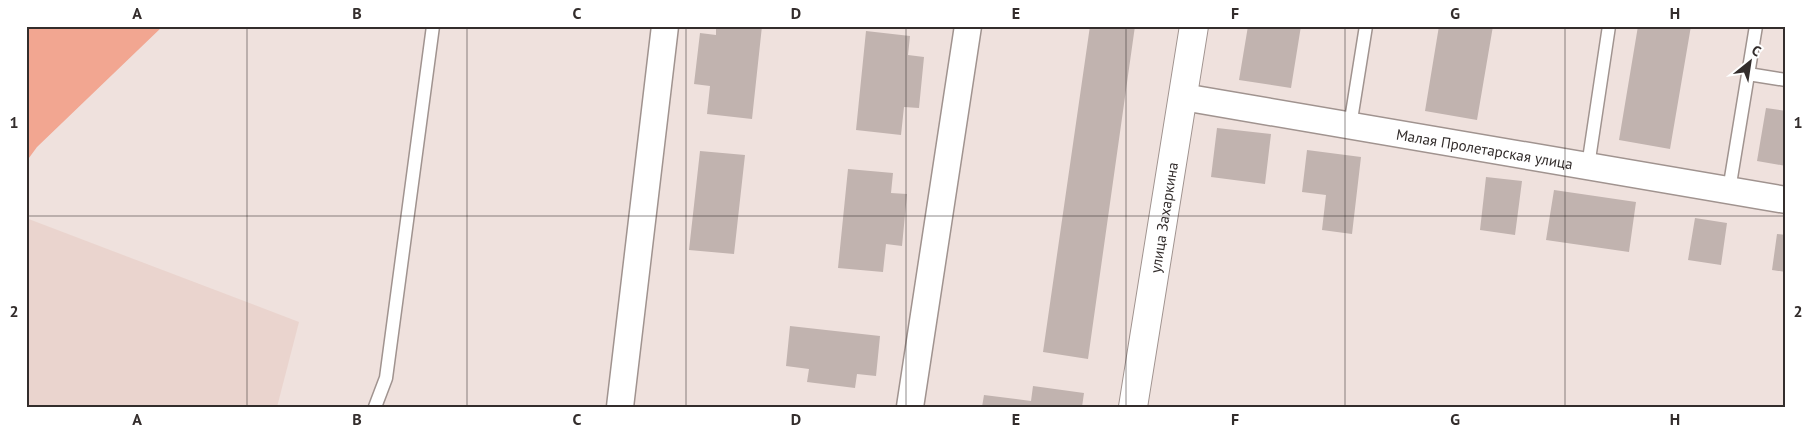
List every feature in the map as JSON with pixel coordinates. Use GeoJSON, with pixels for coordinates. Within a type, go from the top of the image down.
{"type":"FeatureCollection","features":[{"type":"Feature","properties":{"kind":"street"},"geometry":{"type":"LineString","coordinates":[[620,407],[665,26]]}},
{"type":"Feature","properties":{"kind":"street"},"geometry":{"type":"LineString","coordinates":[[910,407],[968,26]]}},
{"type":"Feature","properties":{"kind":"street","name":"улица Захаркина"},"geometry":{"type":"LineString","coordinates":[[1134,407],[1194,26]]}},
{"type":"Feature","properties":{"kind":"street","name":"Малая Пролетарская улица"},"geometry":{"type":"LineString","coordinates":[[1183,97],[1786,200]]}},
{"type":"Feature","properties":{"kind":"lane"},"geometry":{"type":"LineString","coordinates":[[375,407],[386,378],[433,26]]}},
{"type":"Feature","properties":{"kind":"lane"},"geometry":{"type":"LineString","coordinates":[[1350,126],[1366,26]]}},
{"type":"Feature","properties":{"kind":"lane"},"geometry":{"type":"LineString","coordinates":[[1588,166],[1610,26]]}},
{"type":"Feature","properties":{"kind":"lane"},"geometry":{"type":"LineString","coordinates":[[1729,190],[1756,26]]}},
{"type":"Feature","properties":{"kind":"lane"},"geometry":{"type":"LineString","coordinates":[[1748,74],[1786,80]]}},
{"type":"Feature","properties":{"kind":"shaded area"},"geometry":{"type":"Polygon","coordinates":[[[26,26],[163,26],[37,147],[26,162],[26,26]]]}},
{"type":"Feature","properties":{"kind":"shaded area"},"geometry":{"type":"Polygon","coordinates":[[[26,218],[299,322],[277,407],[26,407],[26,218]]]}},
{"type":"Feature","properties":{"kind":"building"},"geometry":{"type":"Polygon","coordinates":[[[716,26],[762,26],[752,119],[707,114],[710,86],[694,84],[700,33],[716,35],[716,26]]]}},
{"type":"Feature","properties":{"kind":"building"},"geometry":{"type":"Polygon","coordinates":[[[1090,26],[1135,26],[1088,359],[1043,352],[1090,26]]]}},
{"type":"Feature","properties":{"kind":"building"},"geometry":{"type":"Polygon","coordinates":[[[1248,26],[1301,26],[1291,88],[1239,80],[1248,26]]]}},
{"type":"Feature","properties":{"kind":"building"},"geometry":{"type":"Polygon","coordinates":[[[1439,26],[1493,26],[1477,120],[1425,111],[1439,26]]]}},
{"type":"Feature","properties":{"kind":"building"},"geometry":{"type":"Polygon","coordinates":[[[1638,26],[1691,26],[1670,149],[1619,140],[1638,26]]]}},
{"type":"Feature","properties":{"kind":"building"},"geometry":{"type":"Polygon","coordinates":[[[866,31],[910,36],[908,55],[924,57],[919,108],[904,107],[901,135],[856,130],[866,31]]]}},
{"type":"Feature","properties":{"kind":"building"},"geometry":{"type":"Polygon","coordinates":[[[1766,108],[1786,111],[1786,166],[1757,161],[1766,108]]]}},
{"type":"Feature","properties":{"kind":"building"},"geometry":{"type":"Polygon","coordinates":[[[1217,128],[1271,134],[1265,184],[1211,177],[1217,128]]]}},
{"type":"Feature","properties":{"kind":"building"},"geometry":{"type":"Polygon","coordinates":[[[1307,150],[1361,157],[1352,234],[1322,230],[1326,195],[1302,192],[1307,150]]]}},
{"type":"Feature","properties":{"kind":"building"},"geometry":{"type":"Polygon","coordinates":[[[700,151],[745,155],[734,254],[689,250],[700,151]]]}},
{"type":"Feature","properties":{"kind":"building"},"geometry":{"type":"Polygon","coordinates":[[[848,169],[893,173],[891,193],[907,194],[902,246],[886,244],[883,272],[838,268],[848,169]]]}},
{"type":"Feature","properties":{"kind":"building"},"geometry":{"type":"Polygon","coordinates":[[[1486,177],[1522,181],[1515,235],[1480,230],[1486,177]]]}},
{"type":"Feature","properties":{"kind":"building"},"geometry":{"type":"Polygon","coordinates":[[[1554,190],[1636,202],[1629,252],[1546,240],[1554,190]]]}},
{"type":"Feature","properties":{"kind":"building"},"geometry":{"type":"Polygon","coordinates":[[[1695,218],[1727,223],[1721,265],[1688,260],[1695,218]]]}},
{"type":"Feature","properties":{"kind":"building"},"geometry":{"type":"Polygon","coordinates":[[[1777,234],[1786,235],[1786,272],[1772,270],[1777,234]]]}},
{"type":"Feature","properties":{"kind":"building"},"geometry":{"type":"Polygon","coordinates":[[[790,326],[880,336],[876,376],[857,374],[855,388],[807,382],[809,369],[786,366],[790,326]]]}},
{"type":"Feature","properties":{"kind":"building"},"geometry":{"type":"Polygon","coordinates":[[[1033,386],[1084,393],[1082,407],[982,407],[984,395],[1031,401],[1033,386]]]}}]}
